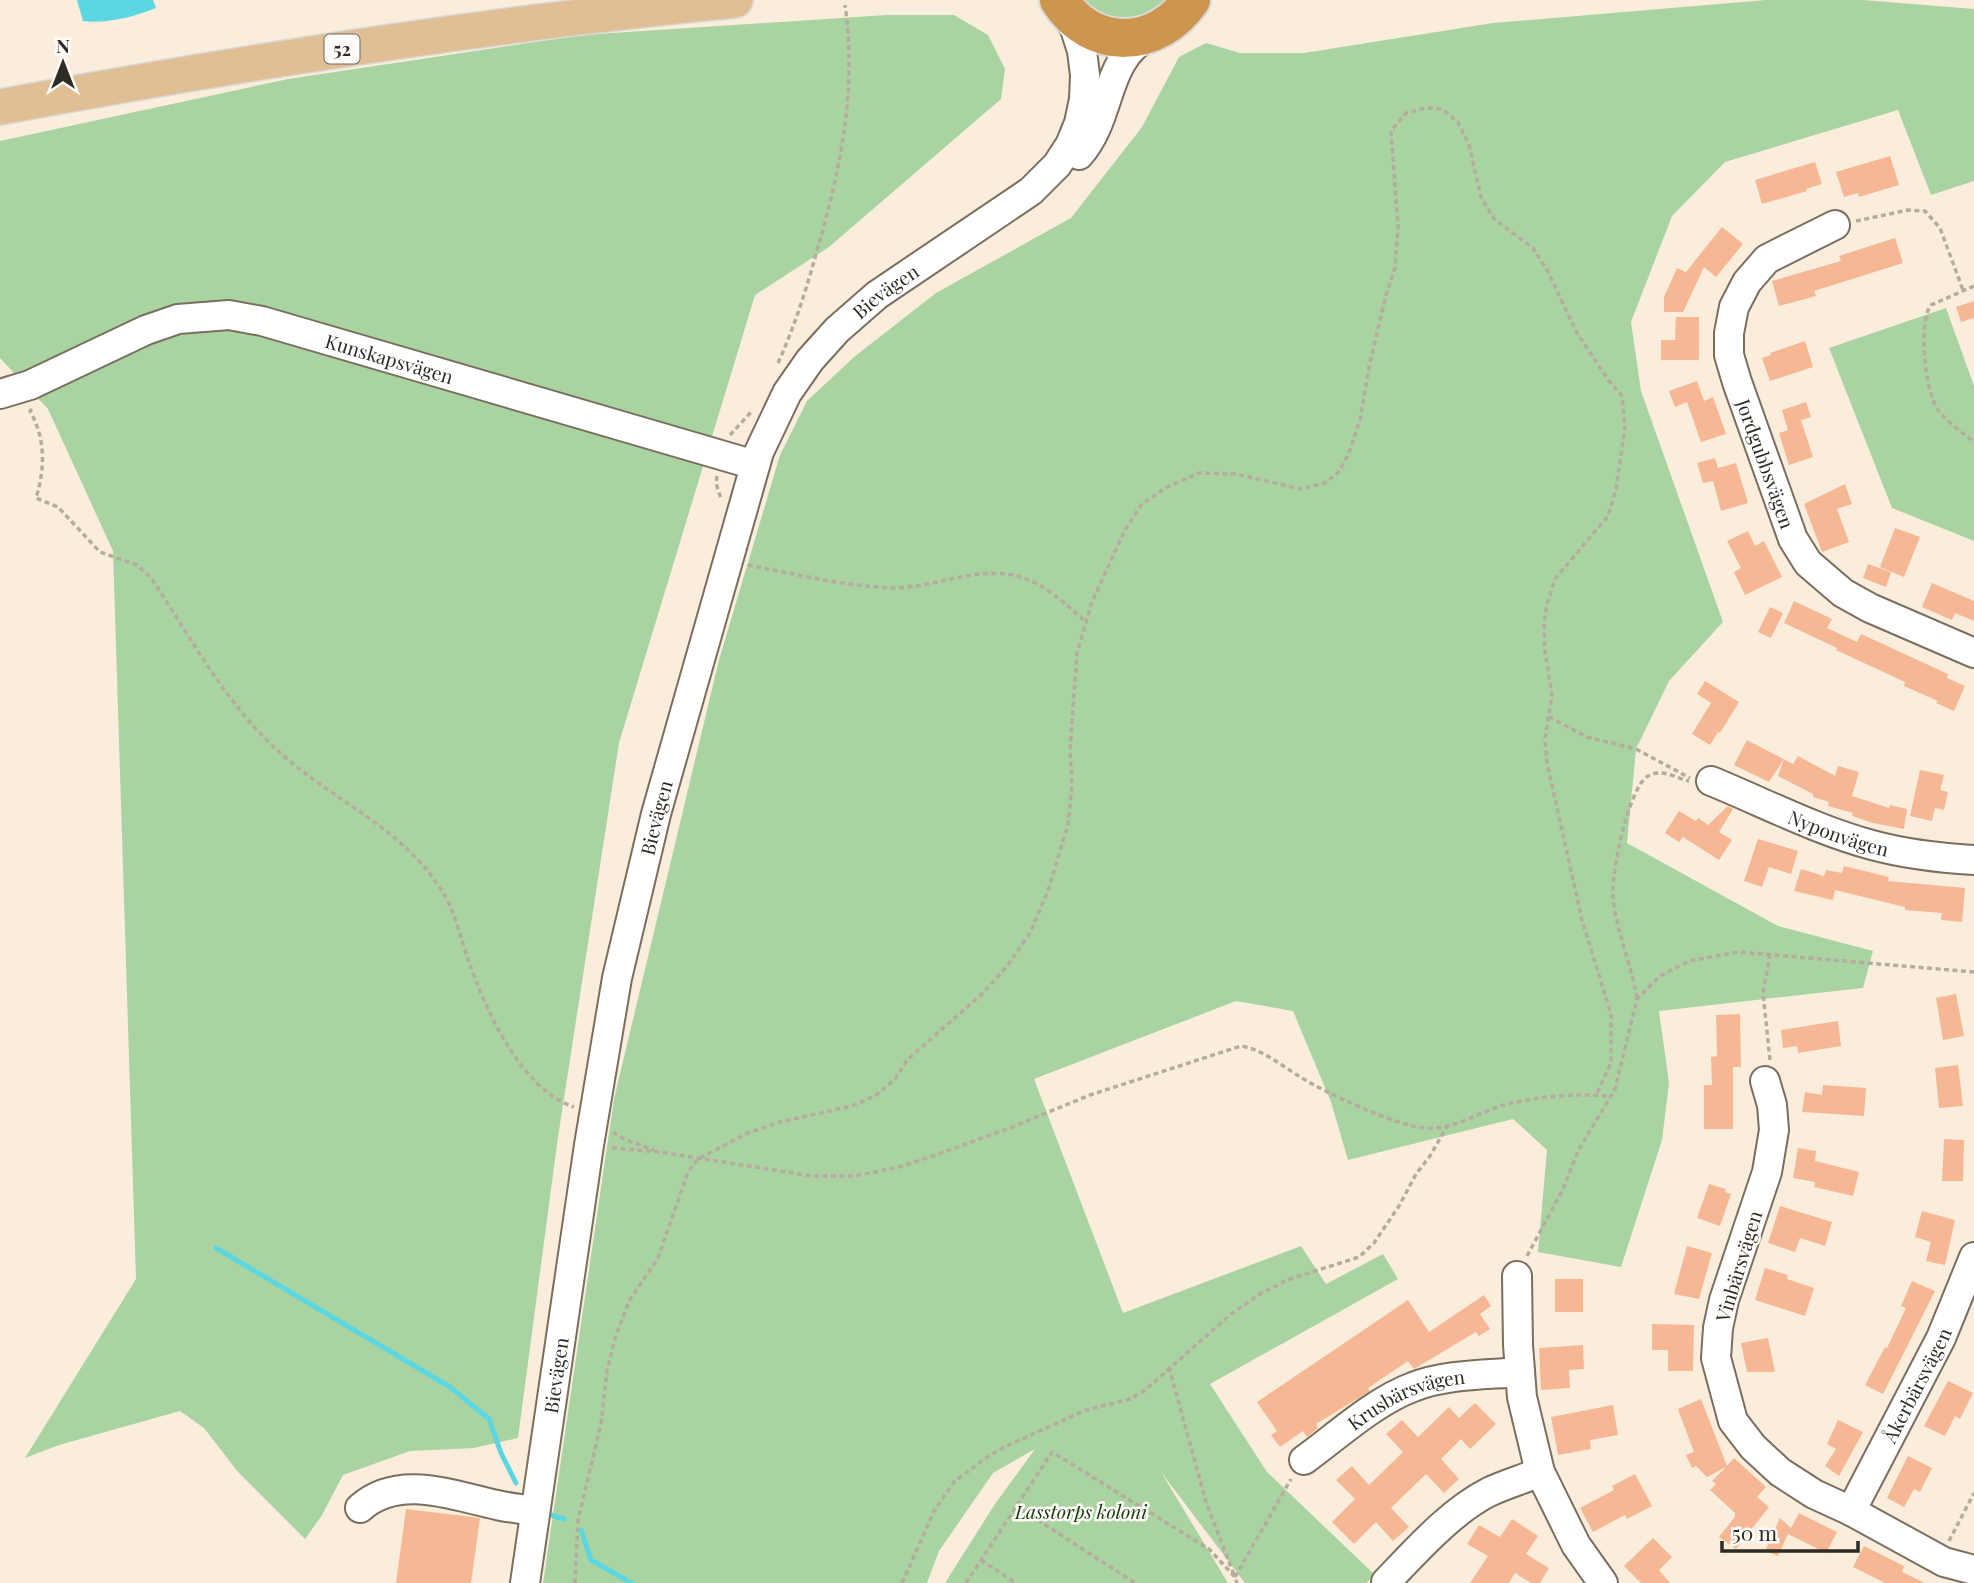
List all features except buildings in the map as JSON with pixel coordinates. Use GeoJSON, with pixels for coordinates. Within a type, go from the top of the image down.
{"type":"FeatureCollection","features":[{"type":"Feature","properties":{"kind":"highway"},"geometry":{"type":"LineString","coordinates":[[1158,31],[1184,11],[1191,0]]}},
{"type":"Feature","properties":{"kind":"highway"},"geometry":{"type":"LineString","coordinates":[[1061,4],[1080,24],[1104,35],[1127,38],[1158,31],[1220,0]]}},
{"type":"Feature","properties":{"kind":"main road","name":"52"},"geometry":{"type":"LineString","coordinates":[[0,91],[150,63],[325,35],[586,0]]}},
{"type":"Feature","properties":{"kind":"main road","name":"52"},"geometry":{"type":"LineString","coordinates":[[0,107],[173,76],[442,34],[735,0]]}},
{"type":"Feature","properties":{"kind":"street","name":"Bievägen"},"geometry":{"type":"LineString","coordinates":[[1041,183],[1070,145],[1079,123],[1084,99],[1082,51],[1075,29],[1061,4]]}},
{"type":"Feature","properties":{"kind":"street","name":"Bievägen"},"geometry":{"type":"LineString","coordinates":[[525,1583],[594,1111],[617,978],[641,873],[692,680],[766,433],[787,393],[810,360],[837,330],[877,295],[1041,183],[1061,173],[1085,148],[1102,118],[1120,62],[1134,45],[1158,31]]}},
{"type":"Feature","properties":{"kind":"street","name":"Jordgubbsvägen"},"geometry":{"type":"LineString","coordinates":[[1835,225],[1767,259],[1746,282],[1734,307],[1729,333],[1729,355],[1737,382],[1793,539],[1808,563],[1825,579],[1870,608],[1974,653]]}},
{"type":"Feature","properties":{"kind":"street","name":"Kunskapsvägen"},"geometry":{"type":"LineString","coordinates":[[15,391],[162,324],[195,316],[229,315],[262,321],[716,465],[755,465]]}},
{"type":"Feature","properties":{"kind":"street","name":"Nyponvägen"},"geometry":{"type":"LineString","coordinates":[[1703,781],[1873,845],[1913,854],[1974,860]]}},
{"type":"Feature","properties":{"kind":"street","name":"Vinbärsvägen"},"geometry":{"type":"LineString","coordinates":[[1765,1081],[1772,1105],[1774,1130],[1767,1172],[1724,1300],[1718,1328],[1716,1358],[1733,1421],[1753,1447],[1780,1472],[1802,1487],[1944,1562],[1970,1570]]}},
{"type":"Feature","properties":{"kind":"street","name":"Åkerbärsvägen"},"geometry":{"type":"LineString","coordinates":[[1851,1511],[1941,1338],[1974,1256]]}},
{"type":"Feature","properties":{"kind":"street"},"geometry":{"type":"LineString","coordinates":[[1517,1276],[1522,1397],[1540,1472],[1589,1578]]}},
{"type":"Feature","properties":{"kind":"street","name":"Krusbärsvägen"},"geometry":{"type":"LineString","coordinates":[[1304,1460],[1367,1414],[1412,1387],[1469,1376],[1520,1372]]}},
{"type":"Feature","properties":{"kind":"street"},"geometry":{"type":"LineString","coordinates":[[1386,1582],[1421,1546],[1466,1507],[1489,1492],[1540,1472]]}},
{"type":"Feature","properties":{"kind":"street"},"geometry":{"type":"LineString","coordinates":[[360,1507],[383,1494],[413,1489],[450,1493],[499,1506],[536,1511]]}},
{"type":"Feature","properties":{"kind":"path"},"geometry":{"type":"LineString","coordinates":[[775,370],[804,297],[840,167],[850,85],[845,5]]}},
{"type":"Feature","properties":{"kind":"path"},"geometry":{"type":"LineString","coordinates":[[575,1583],[578,1520],[601,1424],[607,1370],[615,1338],[629,1301],[658,1258],[688,1172],[698,1159],[748,1133],[780,1122],[852,1106],[875,1096],[895,1079],[908,1059],[982,994],[1008,965],[1030,933],[1048,891],[1068,824],[1077,653],[1092,603],[1125,530],[1141,505],[1165,488],[1199,473],[1236,474],[1301,489],[1325,483],[1338,473],[1348,455],[1360,420],[1369,367],[1395,268],[1398,226],[1391,131],[1406,113],[1426,108],[1442,109],[1458,122],[1469,145],[1481,197],[1494,219],[1533,248],[1548,272],[1577,333],[1622,396],[1625,428],[1616,489],[1608,516],[1555,579],[1544,623],[1552,695],[1545,739],[1546,763],[1582,920],[1611,1014],[1611,1063],[1596,1094]]}},
{"type":"Feature","properties":{"kind":"path"},"geometry":{"type":"LineString","coordinates":[[1835,225],[1908,210],[1925,211],[1940,228],[1963,290]]}},
{"type":"Feature","properties":{"kind":"path"},"geometry":{"type":"LineString","coordinates":[[1974,286],[1937,301],[1928,308],[1924,327],[1934,404],[1945,418],[1974,442]]}},
{"type":"Feature","properties":{"kind":"path"},"geometry":{"type":"LineString","coordinates":[[15,391],[34,418],[44,458],[43,475],[36,498],[58,507],[100,552],[137,565],[151,578],[219,682],[274,747],[300,770],[389,833],[425,868],[446,899],[486,1005],[523,1068],[536,1082],[572,1107],[606,1112],[611,1130],[617,1136],[659,1152]]}},
{"type":"Feature","properties":{"kind":"path"},"geometry":{"type":"LineString","coordinates":[[716,465],[733,431],[757,405]]}},
{"type":"Feature","properties":{"kind":"path"},"geometry":{"type":"LineString","coordinates":[[727,562],[813,578],[894,588],[924,585],[991,571],[1021,576],[1052,591],[1086,622]]}},
{"type":"Feature","properties":{"kind":"path"},"geometry":{"type":"LineString","coordinates":[[1549,717],[1587,737],[1636,749],[1703,781]]}},
{"type":"Feature","properties":{"kind":"path"},"geometry":{"type":"LineString","coordinates":[[1517,1276],[1558,1200],[1578,1151],[1611,1097],[1620,1073],[1637,999],[1613,897],[1614,871],[1624,828],[1641,782],[1646,777],[1661,773],[1688,781],[1703,781]]}},
{"type":"Feature","properties":{"kind":"path"},"geometry":{"type":"LineString","coordinates":[[1637,999],[1660,976],[1689,961],[1738,952],[1974,971]]}},
{"type":"Feature","properties":{"kind":"path"},"geometry":{"type":"LineString","coordinates":[[1765,1081],[1770,1062],[1763,993],[1770,955]]}},
{"type":"Feature","properties":{"kind":"path"},"geometry":{"type":"LineString","coordinates":[[589,1144],[812,1176],[874,1173],[930,1157],[1090,1095],[1241,1046],[1261,1051],[1312,1084],[1391,1119],[1422,1128],[1447,1126],[1521,1100],[1596,1094],[1611,1097]]}},
{"type":"Feature","properties":{"kind":"path"},"geometry":{"type":"LineString","coordinates":[[902,1583],[934,1511],[954,1482],[990,1455],[1042,1429],[1086,1409],[1130,1399],[1144,1391],[1231,1314],[1260,1294],[1287,1280],[1359,1257],[1374,1244],[1447,1126]]}},
{"type":"Feature","properties":{"kind":"path"},"geometry":{"type":"LineString","coordinates":[[1169,1367],[1206,1502],[1237,1583]]}},
{"type":"Feature","properties":{"kind":"path"},"geometry":{"type":"LineString","coordinates":[[966,1583],[1052,1452],[1209,1549],[1235,1577]]}},
{"type":"Feature","properties":{"kind":"path"},"geometry":{"type":"LineString","coordinates":[[1235,1577],[1304,1460]]}},
{"type":"Feature","properties":{"kind":"path"},"geometry":{"type":"LineString","coordinates":[[1016,1506],[1135,1583]]}},
{"type":"Feature","properties":{"kind":"path"},"geometry":{"type":"LineString","coordinates":[[981,1560],[1016,1583]]}},
{"type":"Feature","properties":{"kind":"green space"},"geometry":{"type":"Polygon","coordinates":[[[1078,0],[1172,0],[1146,19],[1108,20],[1078,0]]]}},
{"type":"Feature","properties":{"kind":"green space","name":"Lasstorps koloni"},"geometry":{"type":"Polygon","coordinates":[[[1766,0],[1863,0],[1974,9],[1974,181],[1931,195],[1898,110],[1725,162],[1672,216],[1631,322],[1641,391],[1723,622],[1669,681],[1636,749],[1627,843],[1778,926],[1873,951],[1863,988],[1659,1011],[1669,1083],[1662,1140],[1621,1267],[1538,1252],[1547,1150],[1513,1119],[1348,1160],[1331,1102],[1293,1011],[1236,1001],[1034,1079],[1123,1313],[1301,1246],[1326,1284],[1383,1254],[1398,1279],[1210,1384],[1267,1472],[1374,1574],[1367,1583],[1245,1583],[1161,1472],[1228,1583],[945,1583],[995,1504],[1035,1449],[993,1473],[939,1551],[927,1583],[543,1583],[614,1099],[719,660],[780,455],[807,401],[854,357],[936,293],[1071,218],[1142,127],[1179,57],[1206,43],[1240,53],[1304,53],[1493,23],[1766,0]]]}},
{"type":"Feature","properties":{"kind":"green space"},"geometry":{"type":"Polygon","coordinates":[[[886,15],[954,15],[988,35],[1005,69],[1001,99],[829,247],[755,295],[619,743],[558,1137],[518,1438],[474,1448],[410,1451],[343,1475],[322,1515],[305,1539],[238,1472],[204,1428],[180,1411],[59,1445],[25,1458],[136,1279],[113,551],[48,409],[0,358],[0,141],[288,79],[582,35],[886,15]]]}},
{"type":"Feature","properties":{"kind":"green space"},"geometry":{"type":"Polygon","coordinates":[[[1946,308],[1974,386],[1974,541],[1892,508],[1829,348],[1946,308]]]}},
{"type":"Feature","properties":{"kind":"water"},"geometry":{"type":"Polygon","coordinates":[[[77,0],[153,0],[156,8],[120,19],[83,21],[77,0]]]}},
{"type":"Feature","properties":{"kind":"waterway"},"geometry":{"type":"LineString","coordinates":[[216,1248],[450,1387],[489,1419],[501,1453],[516,1483]]}},
{"type":"Feature","properties":{"kind":"waterway"},"geometry":{"type":"LineString","coordinates":[[548,1514],[564,1519]]}},
{"type":"Feature","properties":{"kind":"waterway"},"geometry":{"type":"LineString","coordinates":[[581,1530],[591,1560],[631,1583]]}}]}
